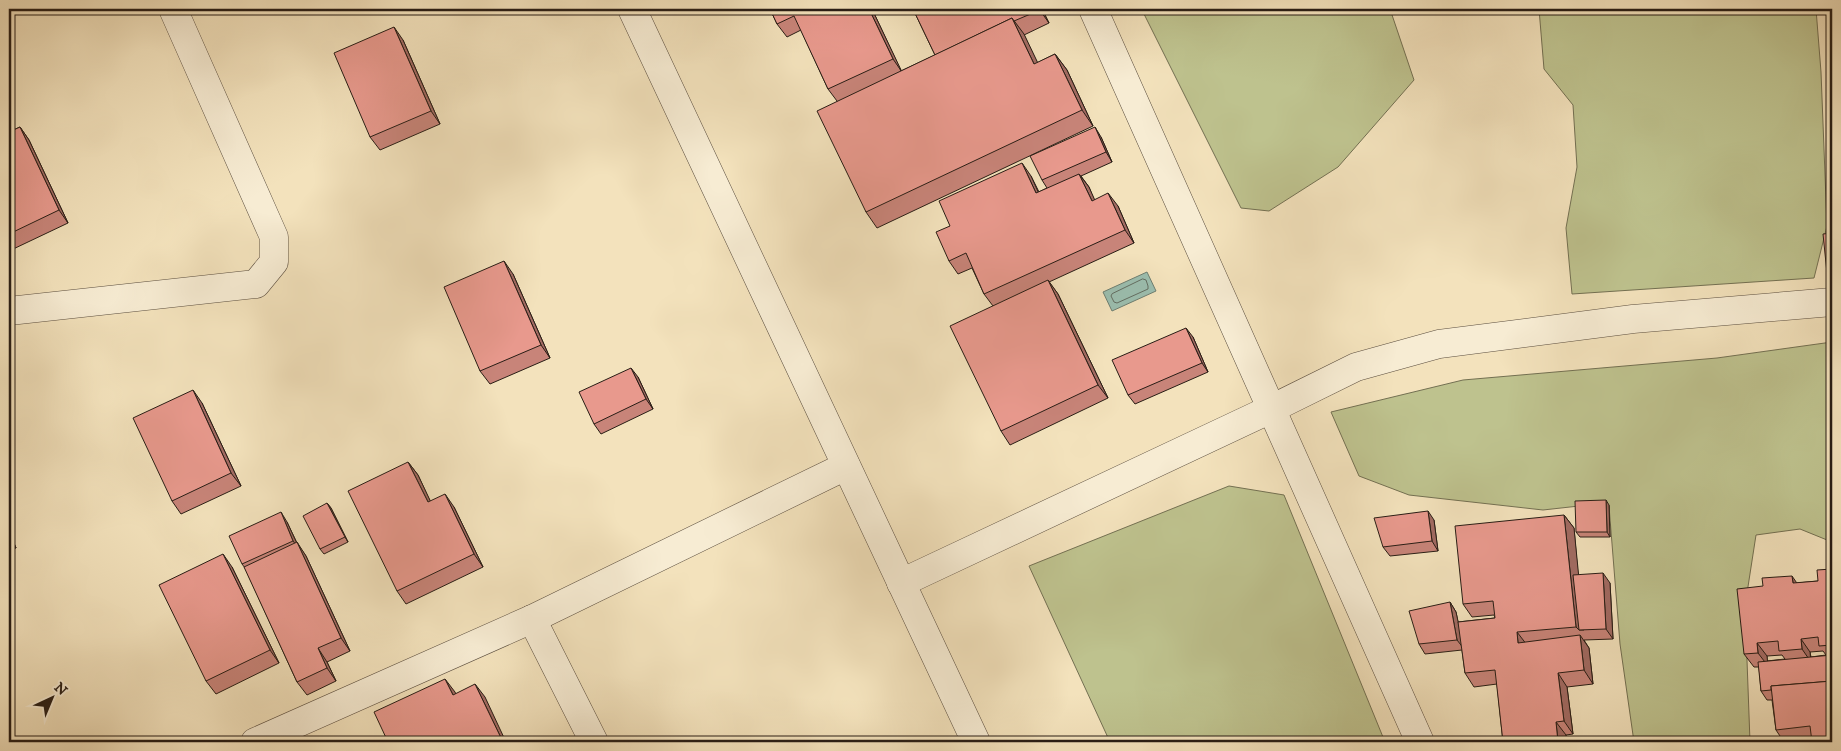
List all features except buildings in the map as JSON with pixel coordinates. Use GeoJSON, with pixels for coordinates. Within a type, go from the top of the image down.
{"type":"FeatureCollection","features":[{"type":"Feature","properties":{"kind":"street"},"geometry":{"type":"LineString","coordinates":[[9,311],[256,284],[274,262],[274,237],[174,9]]}},
{"type":"Feature","properties":{"kind":"street"},"geometry":{"type":"LineString","coordinates":[[632,9],[976,742]]}},
{"type":"Feature","properties":{"kind":"street"},"geometry":{"type":"LineString","coordinates":[[1093,9],[1420,742]]}},
{"type":"Feature","properties":{"kind":"street"},"geometry":{"type":"LineString","coordinates":[[901,583],[1356,367],[1439,344],[1633,319],[1832,302]]}},
{"type":"Feature","properties":{"kind":"street"},"geometry":{"type":"LineString","coordinates":[[255,742],[532,619],[846,466]]}},
{"type":"Feature","properties":{"kind":"street"},"geometry":{"type":"LineString","coordinates":[[532,619],[594,742]]}},
{"type":"Feature","properties":{"kind":"green space"},"geometry":{"type":"Polygon","coordinates":[[[1143,9],[1390,9],[1414,80],[1338,167],[1269,211],[1241,208],[1143,9]]]}},
{"type":"Feature","properties":{"kind":"green space"},"geometry":{"type":"Polygon","coordinates":[[[1539,9],[1816,9],[1821,72],[1827,226],[1814,278],[1572,294],[1566,228],[1577,167],[1573,105],[1544,69],[1539,9]]]}},
{"type":"Feature","properties":{"kind":"green space"},"geometry":{"type":"Polygon","coordinates":[[[1832,342],[1832,542],[1800,529],[1756,535],[1745,606],[1750,742],[1634,742],[1620,644],[1609,506],[1579,506],[1543,510],[1409,495],[1359,476],[1331,412],[1463,380],[1717,358],[1832,342]]]}},
{"type":"Feature","properties":{"kind":"green space"},"geometry":{"type":"Polygon","coordinates":[[[1229,486],[1284,495],[1385,742],[1110,742],[1029,566],[1229,486]]]}},
{"type":"Feature","properties":{"kind":"water"},"geometry":{"type":"Polygon","coordinates":[[[1147,272],[1156,291],[1112,311],[1103,292],[1147,272]]]}}]}
